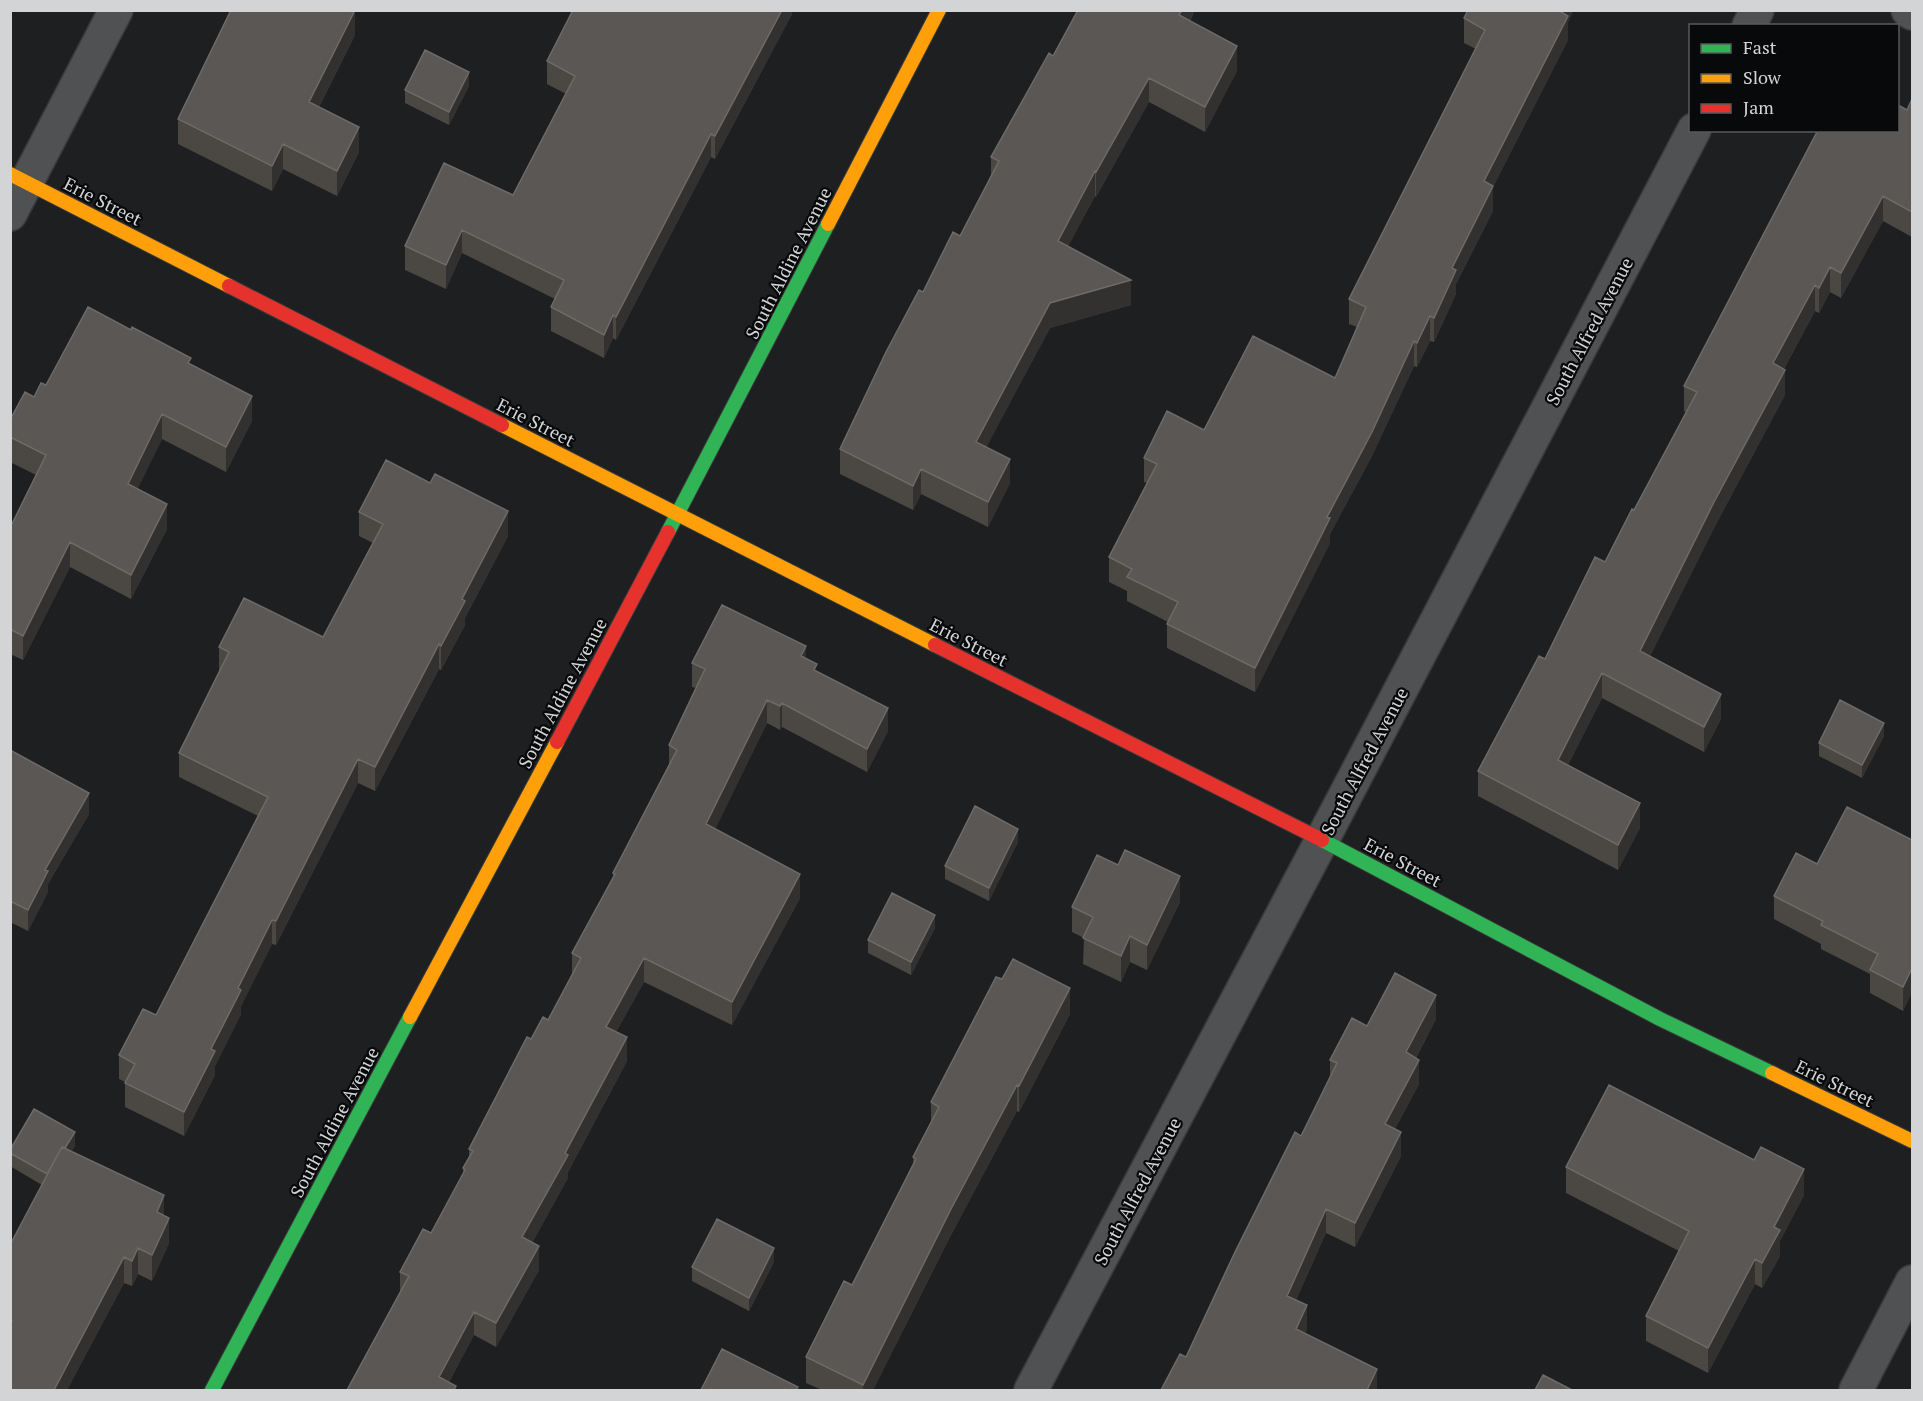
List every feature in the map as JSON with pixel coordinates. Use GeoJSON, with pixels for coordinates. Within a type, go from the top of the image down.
{"type":"FeatureCollection","features":[{"type":"Feature","properties":{"kind":"street"},"geometry":{"type":"LineString","coordinates":[[10,214],[19,178],[116,10]]}},
{"type":"Feature","properties":{"kind":"street","name":"South Aldine Avenue"},"geometry":{"type":"LineString","coordinates":[[212,1390],[677,515],[939,10]]}},
{"type":"Feature","properties":{"kind":"street"},"geometry":{"type":"LineString","coordinates":[[1750,24],[1757,10]]}},
{"type":"Feature","properties":{"kind":"street"},"geometry":{"type":"LineString","coordinates":[[1908,10],[1912,13]]}},
{"type":"Feature","properties":{"kind":"street","name":"South Alfred Avenue"},"geometry":{"type":"LineString","coordinates":[[1031,1390],[1693,132]]}},
{"type":"Feature","properties":{"kind":"street","name":"Erie Street"},"geometry":{"type":"LineString","coordinates":[[19,178],[677,515],[1322,840],[1660,1019],[1912,1141]]}},
{"type":"Feature","properties":{"kind":"street"},"geometry":{"type":"LineString","coordinates":[[1856,1390],[1912,1282]]}},
{"type":"Feature","properties":{"kind":"building"},"geometry":{"type":"Polygon","coordinates":[[[231,10],[355,10],[309,102],[359,127],[337,171],[283,144],[272,166],[178,119],[231,10]]]}},
{"type":"Feature","properties":{"kind":"building"},"geometry":{"type":"Polygon","coordinates":[[[573,10],[782,10],[715,136],[711,134],[616,317],[613,315],[604,335],[551,307],[564,280],[462,230],[446,265],[405,246],[444,163],[513,195],[575,76],[547,61],[573,10]]]}},
{"type":"Feature","properties":{"kind":"building"},"geometry":{"type":"Polygon","coordinates":[[[1078,10],[1182,10],[1179,15],[1237,46],[1205,107],[1149,78],[1095,171],[1058,241],[1131,280],[1050,303],[976,442],[1010,459],[988,502],[921,469],[913,486],[840,449],[886,352],[919,290],[923,292],[953,232],[960,236],[999,161],[991,157],[1049,53],[1053,56],[1078,10]]]}},
{"type":"Feature","properties":{"kind":"building"},"geometry":{"type":"Polygon","coordinates":[[[1468,10],[1562,10],[1561,12],[1568,16],[1484,181],[1493,186],[1452,268],[1456,270],[1434,318],[1430,316],[1417,343],[1414,341],[1372,432],[1327,517],[1330,518],[1255,668],[1167,624],[1178,602],[1127,577],[1132,569],[1109,557],[1157,464],[1144,458],[1167,411],[1204,430],[1253,336],[1335,378],[1366,307],[1349,299],[1485,30],[1464,18],[1468,10]]]}},
{"type":"Feature","properties":{"kind":"building"},"geometry":{"type":"Polygon","coordinates":[[[425,50],[469,72],[449,112],[405,90],[425,50]]]}},
{"type":"Feature","properties":{"kind":"building"},"geometry":{"type":"Polygon","coordinates":[[[1912,99],[1912,212],[1883,196],[1841,273],[1830,267],[1819,288],[1815,285],[1773,363],[1785,370],[1714,502],[1640,651],[1721,694],[1704,727],[1602,673],[1558,760],[1640,803],[1618,845],[1478,771],[1539,656],[1545,659],[1595,557],[1605,562],[1697,392],[1684,386],[1817,132],[1899,132],[1899,106],[1907,110],[1912,99]]]}},
{"type":"Feature","properties":{"kind":"building"},"geometry":{"type":"Polygon","coordinates":[[[88,307],[191,358],[188,363],[252,396],[226,447],[162,414],[128,484],[167,504],[131,575],[70,542],[23,636],[10,629],[10,528],[46,455],[10,437],[10,420],[25,392],[34,397],[41,383],[46,385],[88,307]]]}},
{"type":"Feature","properties":{"kind":"building"},"geometry":{"type":"Polygon","coordinates":[[[386,460],[430,483],[435,474],[508,511],[462,599],[465,601],[441,646],[439,644],[375,767],[358,759],[276,921],[272,920],[238,988],[241,990],[211,1049],[215,1051],[184,1112],[125,1083],[135,1064],[119,1055],[143,1009],[156,1015],[268,797],[179,753],[229,652],[219,647],[244,598],[323,637],[383,524],[359,512],[386,460]]]}},
{"type":"Feature","properties":{"kind":"building"},"geometry":{"type":"Polygon","coordinates":[[[722,605],[806,646],[801,656],[817,664],[814,670],[888,708],[867,749],[782,703],[780,706],[767,700],[706,824],[800,874],[732,1002],[644,958],[606,1027],[627,1037],[565,1153],[568,1155],[522,1237],[539,1246],[496,1323],[474,1312],[439,1377],[456,1386],[454,1390],[347,1390],[409,1276],[400,1272],[423,1229],[431,1233],[465,1170],[463,1168],[473,1151],[469,1149],[527,1037],[531,1039],[543,1017],[548,1020],[581,958],[572,953],[615,874],[613,873],[677,750],[669,745],[705,669],[692,663],[722,605]]]}},
{"type":"Feature","properties":{"kind":"building"},"geometry":{"type":"Polygon","coordinates":[[[1840,700],[1884,723],[1862,765],[1819,743],[1840,700]]]}},
{"type":"Feature","properties":{"kind":"building"},"geometry":{"type":"Polygon","coordinates":[[[10,750],[89,793],[45,870],[48,871],[28,910],[10,901],[10,750]]]}},
{"type":"Feature","properties":{"kind":"building"},"geometry":{"type":"Polygon","coordinates":[[[975,806],[1018,829],[989,888],[945,866],[975,806]]]}},
{"type":"Feature","properties":{"kind":"building"},"geometry":{"type":"Polygon","coordinates":[[[1847,807],[1912,840],[1912,968],[1903,987],[1870,970],[1878,954],[1821,925],[1823,921],[1774,896],[1796,853],[1817,864],[1847,807]]]}},
{"type":"Feature","properties":{"kind":"building"},"geometry":{"type":"Polygon","coordinates":[[[1125,850],[1180,876],[1147,945],[1130,936],[1121,956],[1083,938],[1093,917],[1072,907],[1097,855],[1118,865],[1125,850]]]}},
{"type":"Feature","properties":{"kind":"building"},"geometry":{"type":"Polygon","coordinates":[[[892,893],[935,915],[911,962],[868,940],[892,893]]]}},
{"type":"Feature","properties":{"kind":"building"},"geometry":{"type":"Polygon","coordinates":[[[1013,959],[1070,988],[951,1209],[863,1385],[806,1357],[844,1281],[852,1285],[916,1159],[913,1157],[939,1107],[931,1102],[996,977],[1002,979],[1013,959]]]}},
{"type":"Feature","properties":{"kind":"building"},"geometry":{"type":"Polygon","coordinates":[[[1395,973],[1436,995],[1406,1052],[1419,1060],[1385,1124],[1401,1132],[1355,1223],[1326,1209],[1287,1296],[1307,1305],[1296,1329],[1377,1369],[1367,1390],[1161,1390],[1180,1354],[1186,1357],[1295,1132],[1301,1136],[1337,1063],[1330,1060],[1352,1018],[1367,1026],[1395,973]]]}},
{"type":"Feature","properties":{"kind":"building"},"geometry":{"type":"Polygon","coordinates":[[[1609,1085],[1754,1160],[1761,1147],[1804,1169],[1774,1227],[1780,1230],[1762,1263],[1755,1259],[1708,1348],[1646,1316],[1689,1231],[1566,1167],[1609,1085]]]}},
{"type":"Feature","properties":{"kind":"building"},"geometry":{"type":"Polygon","coordinates":[[[34,1109],[75,1132],[65,1148],[62,1147],[47,1174],[10,1153],[34,1109]]]}},
{"type":"Feature","properties":{"kind":"building"},"geometry":{"type":"Polygon","coordinates":[[[62,1147],[164,1195],[157,1212],[169,1218],[152,1255],[138,1248],[132,1261],[124,1257],[54,1390],[10,1390],[10,1324],[12,1321],[10,1321],[10,1245],[62,1147]]]}},
{"type":"Feature","properties":{"kind":"building"},"geometry":{"type":"Polygon","coordinates":[[[717,1219],[774,1248],[749,1298],[692,1267],[717,1219]]]}},
{"type":"Feature","properties":{"kind":"building"},"geometry":{"type":"Polygon","coordinates":[[[722,1349],[798,1387],[796,1390],[701,1390],[722,1349]]]}},
{"type":"Feature","properties":{"kind":"building"},"geometry":{"type":"Polygon","coordinates":[[[1543,1375],[1572,1390],[1535,1390],[1543,1375]]]}},
{"type":"Feature","properties":{"kind":"traffic: fast"},"geometry":{"type":"LineString","coordinates":[[668,532],[828,224]]}},
{"type":"Feature","properties":{"kind":"traffic: fast"},"geometry":{"type":"LineString","coordinates":[[1322,840],[1660,1019],[1772,1073]]}},
{"type":"Feature","properties":{"kind":"traffic: fast"},"geometry":{"type":"LineString","coordinates":[[212,1390],[410,1017]]}},
{"type":"Feature","properties":{"kind":"traffic: slow"},"geometry":{"type":"LineString","coordinates":[[828,224],[939,10]]}},
{"type":"Feature","properties":{"kind":"traffic: slow"},"geometry":{"type":"LineString","coordinates":[[10,174],[229,286]]}},
{"type":"Feature","properties":{"kind":"traffic: slow"},"geometry":{"type":"LineString","coordinates":[[502,425],[935,645]]}},
{"type":"Feature","properties":{"kind":"traffic: slow"},"geometry":{"type":"LineString","coordinates":[[410,1017],[557,742]]}},
{"type":"Feature","properties":{"kind":"traffic: slow"},"geometry":{"type":"LineString","coordinates":[[1772,1073],[1912,1141]]}},
{"type":"Feature","properties":{"kind":"traffic: jam"},"geometry":{"type":"LineString","coordinates":[[229,286],[502,425]]}},
{"type":"Feature","properties":{"kind":"traffic: jam"},"geometry":{"type":"LineString","coordinates":[[557,742],[668,532]]}},
{"type":"Feature","properties":{"kind":"traffic: jam"},"geometry":{"type":"LineString","coordinates":[[935,645],[1322,840]]}}]}
